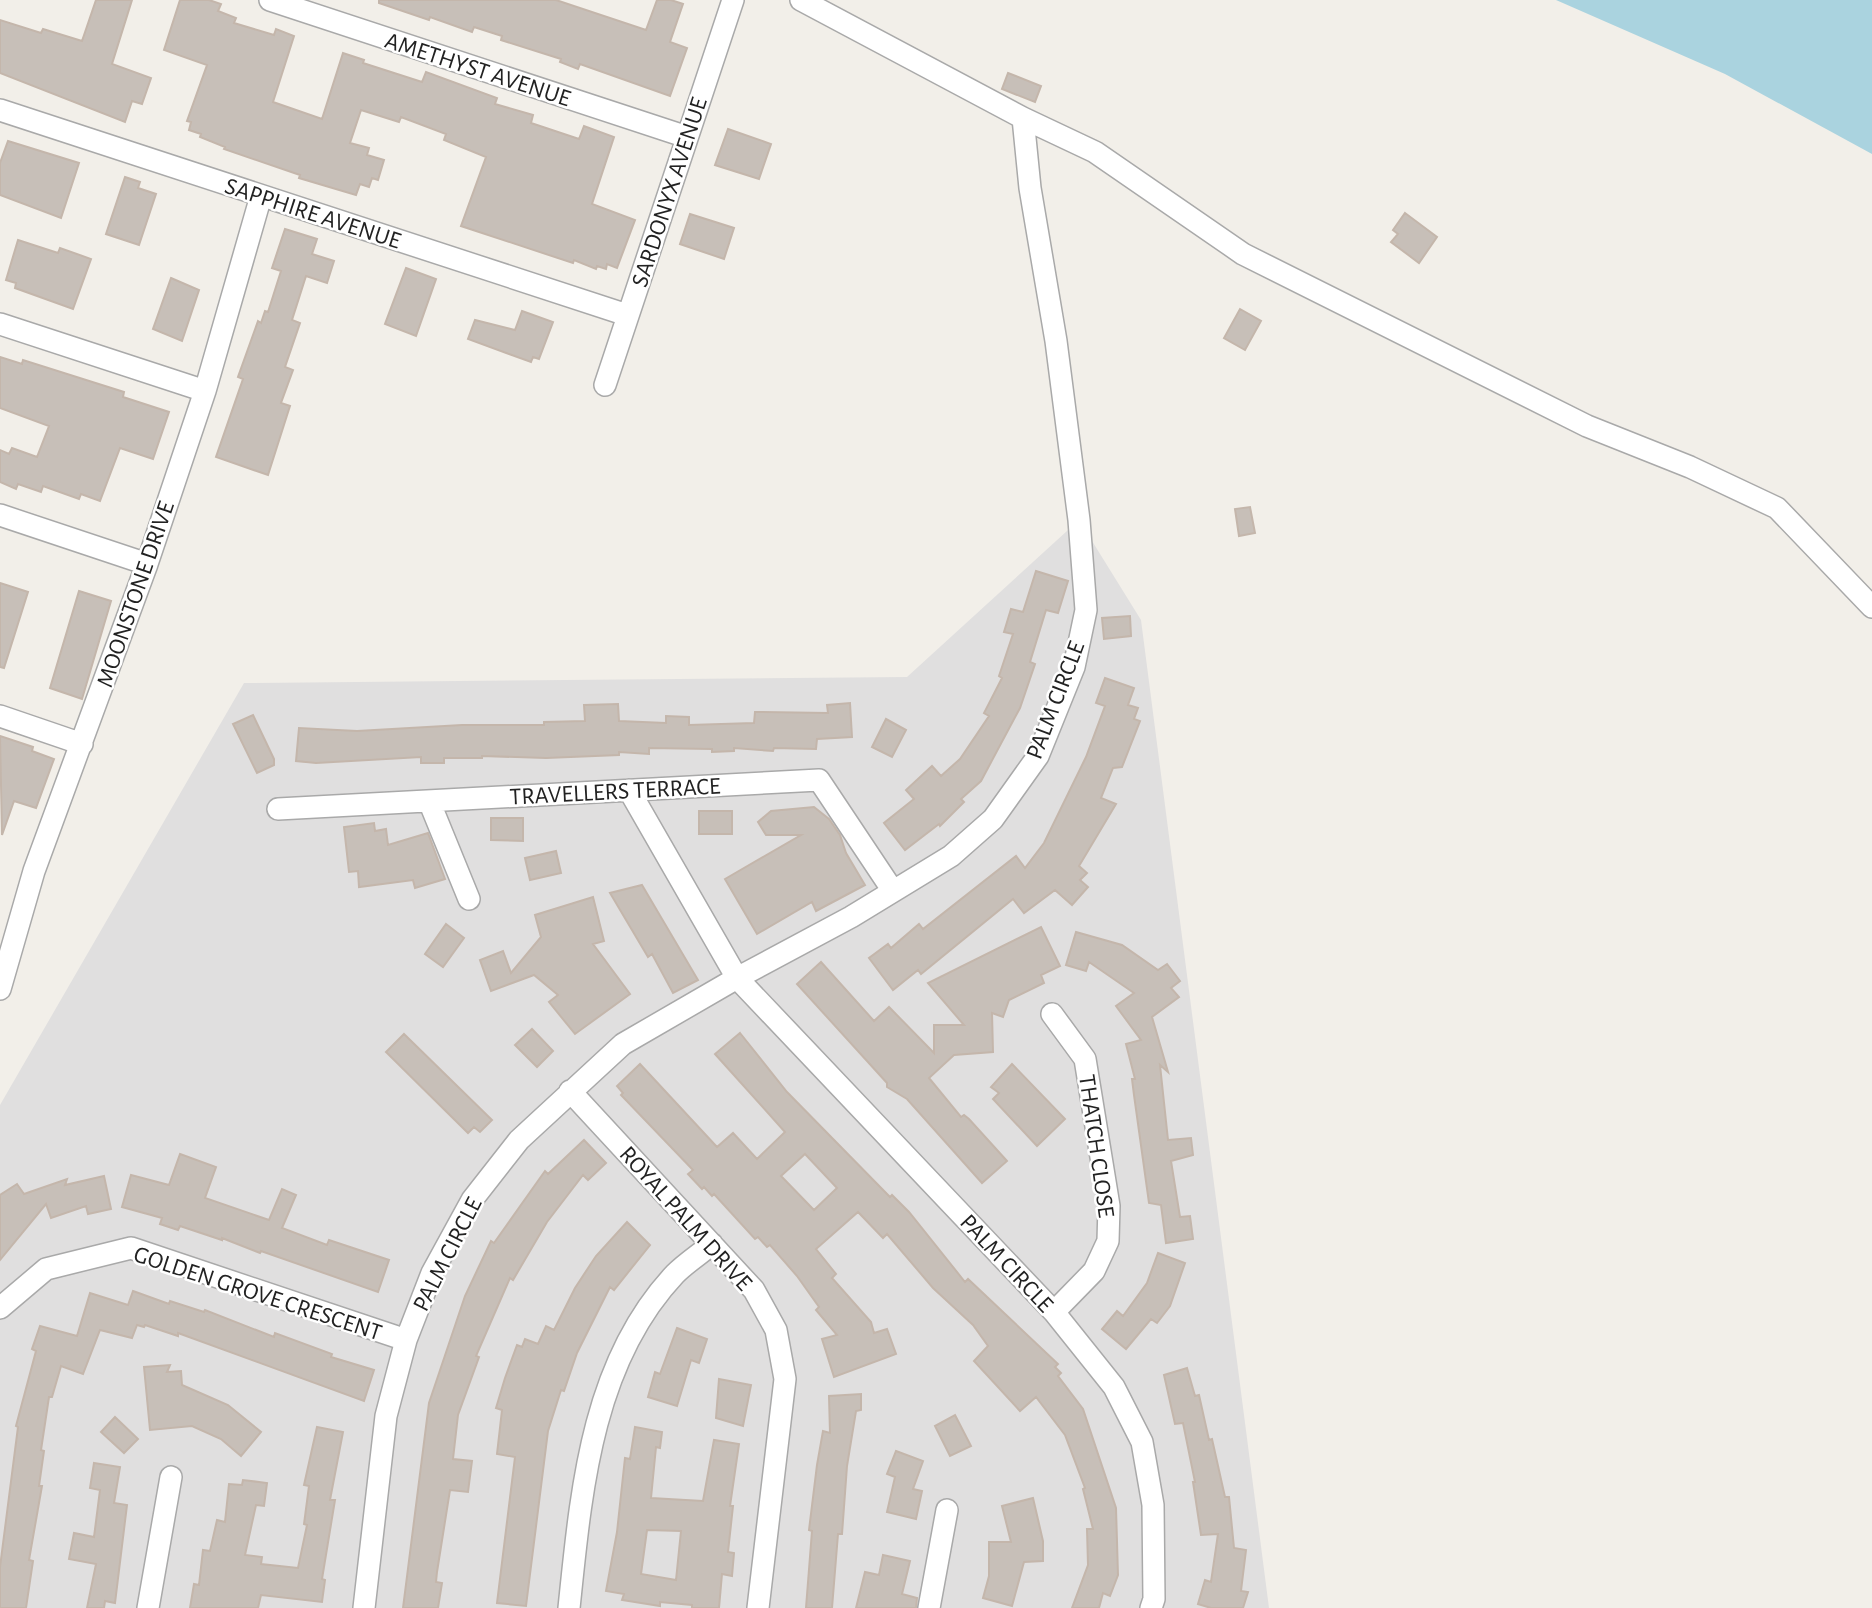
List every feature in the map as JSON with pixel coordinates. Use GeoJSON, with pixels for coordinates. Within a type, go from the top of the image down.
{"type":"FeatureCollection","features":[{"type":"Feature","properties":{"kind":"street","name":"AMETHYST AVENUE"},"geometry":{"type":"LineString","coordinates":[[270,0],[687,137]]}},
{"type":"Feature","properties":{"kind":"street","name":"SARDONYX AVENUE"},"geometry":{"type":"LineString","coordinates":[[605,385],[733,0]]}},
{"type":"Feature","properties":{"kind":"street"},"geometry":{"type":"LineString","coordinates":[[801,0],[1023,118],[1095,152],[1243,254],[1587,426],[1690,467],[1777,508],[1872,607]]}},
{"type":"Feature","properties":{"kind":"street","name":"SAPPHIRE AVENUE"},"geometry":{"type":"LineString","coordinates":[[0,110],[627,316]]}},
{"type":"Feature","properties":{"kind":"street","name":"PALM CIRCLE"},"geometry":{"type":"LineString","coordinates":[[364,1608],[386,1416],[406,1340],[432,1273],[472,1200],[519,1140],[623,1044],[951,856],[993,819],[1038,756],[1074,667],[1086,610],[1079,520],[1056,341],[1030,188],[1023,118]]}},
{"type":"Feature","properties":{"kind":"street","name":"MOONSTONE DRIVE"},"geometry":{"type":"LineString","coordinates":[[0,989],[34,871],[147,565],[205,390],[261,196]]}},
{"type":"Feature","properties":{"kind":"street"},"geometry":{"type":"LineString","coordinates":[[0,324],[205,390]]}},
{"type":"Feature","properties":{"kind":"street"},"geometry":{"type":"LineString","coordinates":[[0,515],[147,565]]}},
{"type":"Feature","properties":{"kind":"street"},"geometry":{"type":"LineString","coordinates":[[0,716],[82,744]]}},
{"type":"Feature","properties":{"kind":"street","name":"TRAVELLERS TERRACE"},"geometry":{"type":"LineString","coordinates":[[278,809],[819,780],[893,891]]}},
{"type":"Feature","properties":{"kind":"street"},"geometry":{"type":"LineString","coordinates":[[629,790],[737,978]]}},
{"type":"Feature","properties":{"kind":"street"},"geometry":{"type":"LineString","coordinates":[[429,801],[469,899]]}},
{"type":"Feature","properties":{"kind":"street","name":"PALM CIRCLE"},"geometry":{"type":"LineString","coordinates":[[737,978],[1054,1312],[1114,1387],[1142,1442],[1153,1505],[1154,1599],[1151,1608]]}},
{"type":"Feature","properties":{"kind":"street","name":"THATCH CLOSE"},"geometry":{"type":"LineString","coordinates":[[1052,1014],[1084,1059],[1109,1206],[1108,1241],[1094,1271],[1054,1312]]}},
{"type":"Feature","properties":{"kind":"street","name":"ROYAL PALM DRIVE"},"geometry":{"type":"LineString","coordinates":[[570,1091],[754,1290],[776,1330],[785,1379],[758,1608]]}},
{"type":"Feature","properties":{"kind":"street"},"geometry":{"type":"LineString","coordinates":[[569,1608],[587,1457],[628,1340],[675,1274],[712,1244]]}},
{"type":"Feature","properties":{"kind":"street","name":"GOLDEN GROVE CRESCENT"},"geometry":{"type":"LineString","coordinates":[[0,1308],[46,1269],[131,1248],[406,1340]]}},
{"type":"Feature","properties":{"kind":"street"},"geometry":{"type":"LineString","coordinates":[[148,1608],[171,1476]]}},
{"type":"Feature","properties":{"kind":"street"},"geometry":{"type":"LineString","coordinates":[[929,1608],[947,1510]]}},
{"type":"Feature","properties":{"kind":"shaded area"},"geometry":{"type":"Polygon","coordinates":[[[1079,520],[1141,620],[1269,1608],[0,1608],[0,1105],[244,683],[907,677],[1079,520]]]}},
{"type":"Feature","properties":{"kind":"water"},"geometry":{"type":"Polygon","coordinates":[[[1556,0],[1872,0],[1872,154],[1725,74],[1556,0]]]}},
{"type":"Feature","properties":{"kind":"building"},"geometry":{"type":"Polygon","coordinates":[[[96,0],[132,0],[112,64],[151,78],[142,104],[132,101],[125,122],[0,73],[0,20],[41,33],[43,29],[82,41],[96,0]]]}},
{"type":"Feature","properties":{"kind":"building"},"geometry":{"type":"Polygon","coordinates":[[[180,0],[209,0],[221,4],[218,11],[236,18],[234,23],[274,35],[276,29],[294,36],[273,102],[322,119],[343,53],[364,60],[363,63],[422,82],[426,72],[497,98],[495,104],[533,115],[531,123],[579,139],[584,126],[614,137],[592,204],[635,220],[617,268],[607,264],[606,269],[597,266],[596,269],[574,260],[573,263],[461,226],[486,157],[444,140],[446,134],[401,117],[399,122],[361,110],[350,143],[369,148],[367,155],[384,160],[378,180],[372,178],[369,187],[360,184],[356,195],[299,178],[300,175],[224,149],[225,147],[200,137],[201,134],[189,130],[191,122],[187,121],[207,65],[164,50],[180,0]]]}},
{"type":"Feature","properties":{"kind":"building"},"geometry":{"type":"Polygon","coordinates":[[[379,0],[556,0],[646,30],[657,0],[671,0],[683,4],[670,42],[687,48],[670,96],[580,64],[578,69],[560,62],[561,59],[501,40],[502,36],[474,27],[472,32],[430,17],[429,20],[379,3],[379,0]]]}},
{"type":"Feature","properties":{"kind":"building"},"geometry":{"type":"Polygon","coordinates":[[[1008,73],[1041,86],[1035,102],[1002,89],[1008,73]]]}},
{"type":"Feature","properties":{"kind":"building"},"geometry":{"type":"Polygon","coordinates":[[[728,129],[771,144],[759,179],[715,165],[728,129]]]}},
{"type":"Feature","properties":{"kind":"building"},"geometry":{"type":"Polygon","coordinates":[[[8,141],[79,163],[61,218],[0,195],[0,163],[8,141]]]}},
{"type":"Feature","properties":{"kind":"building"},"geometry":{"type":"Polygon","coordinates":[[[125,177],[140,182],[138,188],[156,194],[139,245],[106,234],[125,177]]]}},
{"type":"Feature","properties":{"kind":"building"},"geometry":{"type":"Polygon","coordinates":[[[1405,213],[1437,237],[1419,263],[1391,242],[1398,234],[1393,230],[1405,213]]]}},
{"type":"Feature","properties":{"kind":"building"},"geometry":{"type":"Polygon","coordinates":[[[690,214],[734,228],[724,259],[680,244],[690,214]]]}},
{"type":"Feature","properties":{"kind":"building"},"geometry":{"type":"Polygon","coordinates":[[[285,229],[317,239],[312,254],[334,261],[327,283],[306,276],[292,320],[300,323],[285,367],[293,370],[281,403],[290,406],[268,475],[216,457],[243,379],[238,377],[258,321],[261,323],[265,311],[268,312],[281,271],[272,268],[285,229]]]}},
{"type":"Feature","properties":{"kind":"building"},"geometry":{"type":"Polygon","coordinates":[[[18,240],[58,253],[60,248],[91,259],[73,309],[15,288],[16,283],[6,280],[18,240]]]}},
{"type":"Feature","properties":{"kind":"building"},"geometry":{"type":"Polygon","coordinates":[[[406,268],[436,279],[416,336],[385,324],[406,268]]]}},
{"type":"Feature","properties":{"kind":"building"},"geometry":{"type":"Polygon","coordinates":[[[171,278],[199,290],[182,341],[153,329],[171,278]]]}},
{"type":"Feature","properties":{"kind":"building"},"geometry":{"type":"Polygon","coordinates":[[[1240,309],[1261,321],[1245,350],[1224,338],[1240,309]]]}},
{"type":"Feature","properties":{"kind":"building"},"geometry":{"type":"Polygon","coordinates":[[[522,311],[553,322],[539,359],[533,357],[531,362],[468,339],[475,320],[515,330],[522,311]]]}},
{"type":"Feature","properties":{"kind":"building"},"geometry":{"type":"Polygon","coordinates":[[[0,357],[22,364],[23,360],[124,392],[123,397],[169,412],[153,459],[120,448],[100,501],[81,494],[79,499],[43,486],[41,492],[18,484],[16,489],[0,482],[0,450],[9,454],[12,448],[37,457],[49,426],[0,408],[0,357]]]}},
{"type":"Feature","properties":{"kind":"building"},"geometry":{"type":"Polygon","coordinates":[[[1250,507],[1255,533],[1239,536],[1235,509],[1250,507]]]}},
{"type":"Feature","properties":{"kind":"building"},"geometry":{"type":"Polygon","coordinates":[[[1036,571],[1068,581],[1058,613],[1046,610],[1030,662],[1035,664],[1020,708],[981,781],[961,799],[964,802],[940,826],[939,824],[905,850],[884,823],[914,799],[906,790],[932,766],[941,776],[960,759],[989,716],[984,713],[1002,678],[999,676],[1013,634],[1004,632],[1011,609],[1023,612],[1036,571]]]}},
{"type":"Feature","properties":{"kind":"building"},"geometry":{"type":"Polygon","coordinates":[[[0,583],[28,592],[4,668],[0,667],[0,583]]]}},
{"type":"Feature","properties":{"kind":"building"},"geometry":{"type":"Polygon","coordinates":[[[79,591],[111,601],[82,699],[50,688],[79,591]]]}},
{"type":"Feature","properties":{"kind":"building"},"geometry":{"type":"Polygon","coordinates":[[[1130,616],[1131,636],[1104,639],[1102,618],[1130,616]]]}},
{"type":"Feature","properties":{"kind":"building"},"geometry":{"type":"Polygon","coordinates":[[[1105,678],[1134,688],[1128,705],[1138,708],[1134,719],[1140,721],[1122,767],[1113,768],[1101,798],[1116,804],[1079,866],[1087,873],[1080,880],[1088,887],[1072,905],[1055,890],[1024,913],[1013,899],[921,974],[918,970],[893,990],[869,958],[888,944],[891,948],[919,924],[923,929],[1016,856],[1025,868],[1044,843],[1086,757],[1105,706],[1096,703],[1105,678]]]}},
{"type":"Feature","properties":{"kind":"building"},"geometry":{"type":"Polygon","coordinates":[[[850,703],[852,737],[817,739],[816,749],[774,748],[773,751],[734,748],[734,751],[712,752],[712,749],[649,748],[649,754],[619,752],[619,755],[546,758],[482,756],[444,758],[444,763],[421,763],[421,757],[316,763],[296,761],[299,728],[357,731],[462,725],[544,725],[544,722],[585,721],[584,705],[618,704],[619,721],[666,723],[666,716],[689,717],[689,725],[754,723],[755,712],[828,713],[827,705],[850,703]]]}},
{"type":"Feature","properties":{"kind":"building"},"geometry":{"type":"Polygon","coordinates":[[[253,715],[274,759],[274,765],[257,773],[233,724],[253,715]]]}},
{"type":"Feature","properties":{"kind":"building"},"geometry":{"type":"Polygon","coordinates":[[[886,719],[906,730],[892,757],[872,747],[886,719]]]}},
{"type":"Feature","properties":{"kind":"building"},"geometry":{"type":"Polygon","coordinates":[[[0,736],[33,747],[32,751],[54,759],[36,808],[14,801],[2,835],[0,736]]]}},
{"type":"Feature","properties":{"kind":"building"},"geometry":{"type":"Polygon","coordinates":[[[814,807],[829,819],[840,835],[846,853],[865,885],[816,911],[812,902],[757,934],[725,879],[801,835],[766,835],[758,822],[771,811],[814,807]]]}},
{"type":"Feature","properties":{"kind":"building"},"geometry":{"type":"Polygon","coordinates":[[[699,811],[732,811],[732,834],[699,834],[699,811]]]}},
{"type":"Feature","properties":{"kind":"building"},"geometry":{"type":"Polygon","coordinates":[[[491,818],[523,818],[523,841],[491,840],[491,818]]]}},
{"type":"Feature","properties":{"kind":"building"},"geometry":{"type":"Polygon","coordinates":[[[374,823],[375,831],[386,829],[388,845],[428,833],[445,879],[415,888],[413,880],[359,887],[358,871],[349,872],[344,827],[374,823]]]}},
{"type":"Feature","properties":{"kind":"building"},"geometry":{"type":"Polygon","coordinates":[[[556,851],[561,873],[530,880],[525,858],[556,851]]]}},
{"type":"Feature","properties":{"kind":"building"},"geometry":{"type":"Polygon","coordinates":[[[642,885],[698,980],[673,993],[652,954],[648,957],[610,893],[642,885]]]}},
{"type":"Feature","properties":{"kind":"building"},"geometry":{"type":"Polygon","coordinates":[[[593,897],[604,941],[593,944],[630,994],[575,1034],[549,1002],[558,995],[534,975],[491,991],[480,960],[503,951],[511,973],[541,937],[535,915],[593,897]]]}},
{"type":"Feature","properties":{"kind":"building"},"geometry":{"type":"Polygon","coordinates":[[[446,924],[464,938],[443,967],[425,954],[446,924]]]}},
{"type":"Feature","properties":{"kind":"building"},"geometry":{"type":"Polygon","coordinates":[[[1041,927],[1060,966],[1041,975],[1044,983],[1009,1000],[1003,1017],[992,1013],[993,1052],[954,1055],[929,1078],[961,1117],[964,1115],[969,1119],[1007,1161],[982,1183],[907,1099],[887,1087],[887,1083],[797,984],[821,962],[874,1021],[889,1007],[934,1053],[934,1025],[964,1025],[928,983],[1041,927]]]}},
{"type":"Feature","properties":{"kind":"building"},"geometry":{"type":"Polygon","coordinates":[[[1076,932],[1122,945],[1158,970],[1167,964],[1180,981],[1171,988],[1179,997],[1152,1017],[1168,1072],[1160,1065],[1168,1140],[1191,1138],[1193,1155],[1171,1161],[1180,1217],[1190,1216],[1193,1239],[1166,1243],[1161,1205],[1149,1203],[1132,1079],[1135,1079],[1126,1044],[1141,1040],[1116,1006],[1134,993],[1089,962],[1086,971],[1066,965],[1076,932]]]}},
{"type":"Feature","properties":{"kind":"building"},"geometry":{"type":"Polygon","coordinates":[[[532,1029],[553,1051],[537,1067],[515,1045],[532,1029]]]}},
{"type":"Feature","properties":{"kind":"building"},"geometry":{"type":"Polygon","coordinates":[[[740,1033],[787,1092],[890,1197],[892,1195],[909,1212],[965,1282],[968,1279],[1058,1364],[1055,1367],[1061,1373],[1058,1376],[1083,1409],[1116,1508],[1118,1575],[1110,1596],[1103,1593],[1099,1608],[1072,1608],[1088,1565],[1087,1529],[1093,1529],[1083,1489],[1085,1488],[1065,1435],[1036,1397],[1020,1411],[974,1361],[988,1346],[973,1325],[933,1288],[887,1234],[883,1238],[858,1212],[816,1249],[836,1274],[832,1278],[871,1322],[874,1333],[887,1329],[896,1354],[834,1377],[822,1339],[837,1335],[816,1310],[819,1307],[797,1276],[770,1245],[767,1247],[758,1237],[755,1239],[714,1194],[712,1196],[704,1187],[702,1189],[688,1174],[693,1170],[621,1095],[623,1093],[617,1086],[640,1064],[717,1147],[733,1133],[757,1159],[785,1132],[715,1054],[740,1033]],[[805,1154],[781,1176],[814,1210],[837,1188],[805,1154]]]}},
{"type":"Feature","properties":{"kind":"building"},"geometry":{"type":"Polygon","coordinates":[[[404,1034],[492,1120],[480,1132],[474,1127],[468,1133],[386,1052],[404,1034]]]}},
{"type":"Feature","properties":{"kind":"building"},"geometry":{"type":"Polygon","coordinates":[[[1012,1064],[1065,1119],[1037,1146],[993,1099],[999,1093],[991,1087],[1012,1064]]]}},
{"type":"Feature","properties":{"kind":"building"},"geometry":{"type":"Polygon","coordinates":[[[584,1140],[606,1163],[588,1180],[583,1175],[547,1222],[513,1280],[510,1278],[476,1356],[479,1357],[458,1415],[453,1459],[472,1461],[468,1492],[450,1490],[437,1572],[436,1582],[442,1583],[438,1608],[403,1608],[429,1403],[465,1296],[491,1241],[494,1243],[545,1171],[548,1174],[584,1140]]]}},
{"type":"Feature","properties":{"kind":"building"},"geometry":{"type":"Polygon","coordinates":[[[180,1154],[216,1167],[205,1198],[269,1220],[282,1189],[296,1195],[282,1228],[327,1245],[329,1240],[389,1260],[378,1292],[222,1238],[180,1226],[178,1230],[160,1224],[162,1218],[122,1207],[131,1175],[169,1185],[180,1154]]]}},
{"type":"Feature","properties":{"kind":"building"},"geometry":{"type":"Polygon","coordinates":[[[104,1176],[111,1209],[88,1214],[86,1206],[51,1218],[46,1204],[0,1260],[0,1195],[17,1184],[24,1194],[67,1179],[65,1185],[104,1176]]]}},
{"type":"Feature","properties":{"kind":"building"},"geometry":{"type":"Polygon","coordinates":[[[627,1222],[650,1245],[614,1290],[610,1287],[577,1353],[564,1391],[561,1390],[548,1431],[526,1606],[497,1603],[515,1457],[497,1454],[502,1410],[496,1408],[505,1378],[517,1345],[522,1347],[525,1339],[538,1344],[546,1326],[554,1330],[575,1288],[596,1256],[627,1222]]]}},
{"type":"Feature","properties":{"kind":"building"},"geometry":{"type":"Polygon","coordinates":[[[1158,1253],[1185,1263],[1170,1306],[1157,1323],[1151,1319],[1126,1349],[1102,1329],[1117,1311],[1123,1316],[1147,1283],[1158,1253]]]}},
{"type":"Feature","properties":{"kind":"building"},"geometry":{"type":"Polygon","coordinates":[[[133,1291],[169,1304],[170,1301],[204,1312],[205,1310],[274,1337],[275,1333],[332,1354],[331,1357],[374,1370],[364,1401],[178,1333],[178,1336],[137,1325],[132,1338],[100,1330],[83,1374],[61,1366],[52,1397],[49,1397],[41,1450],[44,1451],[39,1486],[42,1486],[29,1560],[33,1561],[26,1608],[0,1608],[0,1567],[16,1426],[36,1351],[32,1349],[40,1326],[77,1336],[90,1293],[128,1305],[133,1291]]]}},
{"type":"Feature","properties":{"kind":"building"},"geometry":{"type":"Polygon","coordinates":[[[677,1328],[707,1339],[699,1363],[691,1360],[677,1406],[648,1397],[655,1372],[660,1374],[677,1328]]]}},
{"type":"Feature","properties":{"kind":"building"},"geometry":{"type":"Polygon","coordinates":[[[170,1365],[167,1372],[181,1371],[182,1385],[228,1405],[261,1432],[241,1456],[221,1439],[192,1426],[150,1430],[144,1367],[170,1365]]]}},
{"type":"Feature","properties":{"kind":"building"},"geometry":{"type":"Polygon","coordinates":[[[1187,1368],[1195,1396],[1199,1395],[1209,1440],[1212,1439],[1225,1497],[1229,1497],[1234,1548],[1246,1550],[1241,1591],[1248,1592],[1243,1608],[1211,1608],[1198,1604],[1205,1580],[1211,1582],[1218,1534],[1201,1535],[1195,1482],[1183,1423],[1175,1424],[1164,1375],[1187,1368]]]}},
{"type":"Feature","properties":{"kind":"building"},"geometry":{"type":"Polygon","coordinates":[[[719,1379],[751,1385],[743,1426],[716,1418],[719,1379]]]}},
{"type":"Feature","properties":{"kind":"building"},"geometry":{"type":"Polygon","coordinates":[[[861,1394],[861,1410],[856,1411],[847,1466],[842,1534],[838,1534],[832,1608],[806,1608],[812,1531],[809,1530],[823,1431],[830,1433],[829,1396],[861,1394]]]}},
{"type":"Feature","properties":{"kind":"building"},"geometry":{"type":"Polygon","coordinates":[[[955,1415],[971,1446],[950,1456],[935,1426],[955,1415]]]}},
{"type":"Feature","properties":{"kind":"building"},"geometry":{"type":"Polygon","coordinates":[[[115,1417],[138,1439],[124,1453],[101,1432],[115,1417]]]}},
{"type":"Feature","properties":{"kind":"building"},"geometry":{"type":"Polygon","coordinates":[[[317,1427],[343,1432],[330,1500],[335,1500],[322,1579],[325,1580],[322,1602],[261,1595],[258,1608],[190,1608],[194,1584],[199,1585],[203,1550],[210,1551],[217,1520],[225,1522],[229,1484],[242,1485],[243,1480],[267,1483],[264,1506],[256,1505],[245,1555],[262,1557],[261,1564],[298,1568],[307,1525],[304,1524],[309,1486],[304,1485],[317,1427]]]}},
{"type":"Feature","properties":{"kind":"building"},"geometry":{"type":"Polygon","coordinates":[[[635,1427],[662,1432],[660,1448],[656,1447],[651,1498],[703,1501],[714,1440],[739,1444],[730,1506],[733,1506],[728,1552],[734,1553],[732,1576],[722,1574],[719,1608],[692,1608],[692,1605],[660,1602],[660,1606],[622,1600],[624,1594],[606,1591],[617,1532],[625,1458],[630,1459],[635,1427]],[[647,1530],[641,1574],[676,1580],[681,1531],[647,1530]]]}},
{"type":"Feature","properties":{"kind":"building"},"geometry":{"type":"Polygon","coordinates":[[[896,1451],[923,1461],[913,1489],[922,1491],[916,1519],[887,1512],[895,1477],[887,1474],[896,1451]]]}},
{"type":"Feature","properties":{"kind":"building"},"geometry":{"type":"Polygon","coordinates":[[[94,1463],[120,1467],[114,1503],[127,1505],[115,1603],[105,1601],[104,1608],[87,1608],[96,1564],[69,1559],[74,1533],[94,1537],[100,1490],[90,1488],[94,1463]]]}},
{"type":"Feature","properties":{"kind":"building"},"geometry":{"type":"Polygon","coordinates":[[[1033,1498],[1043,1541],[1043,1561],[1024,1562],[1012,1606],[983,1598],[989,1576],[989,1542],[1011,1542],[1002,1506],[1033,1498]]]}},
{"type":"Feature","properties":{"kind":"building"},"geometry":{"type":"Polygon","coordinates":[[[883,1555],[910,1561],[902,1594],[917,1598],[916,1608],[856,1608],[865,1572],[879,1575],[883,1555]]]}}]}
